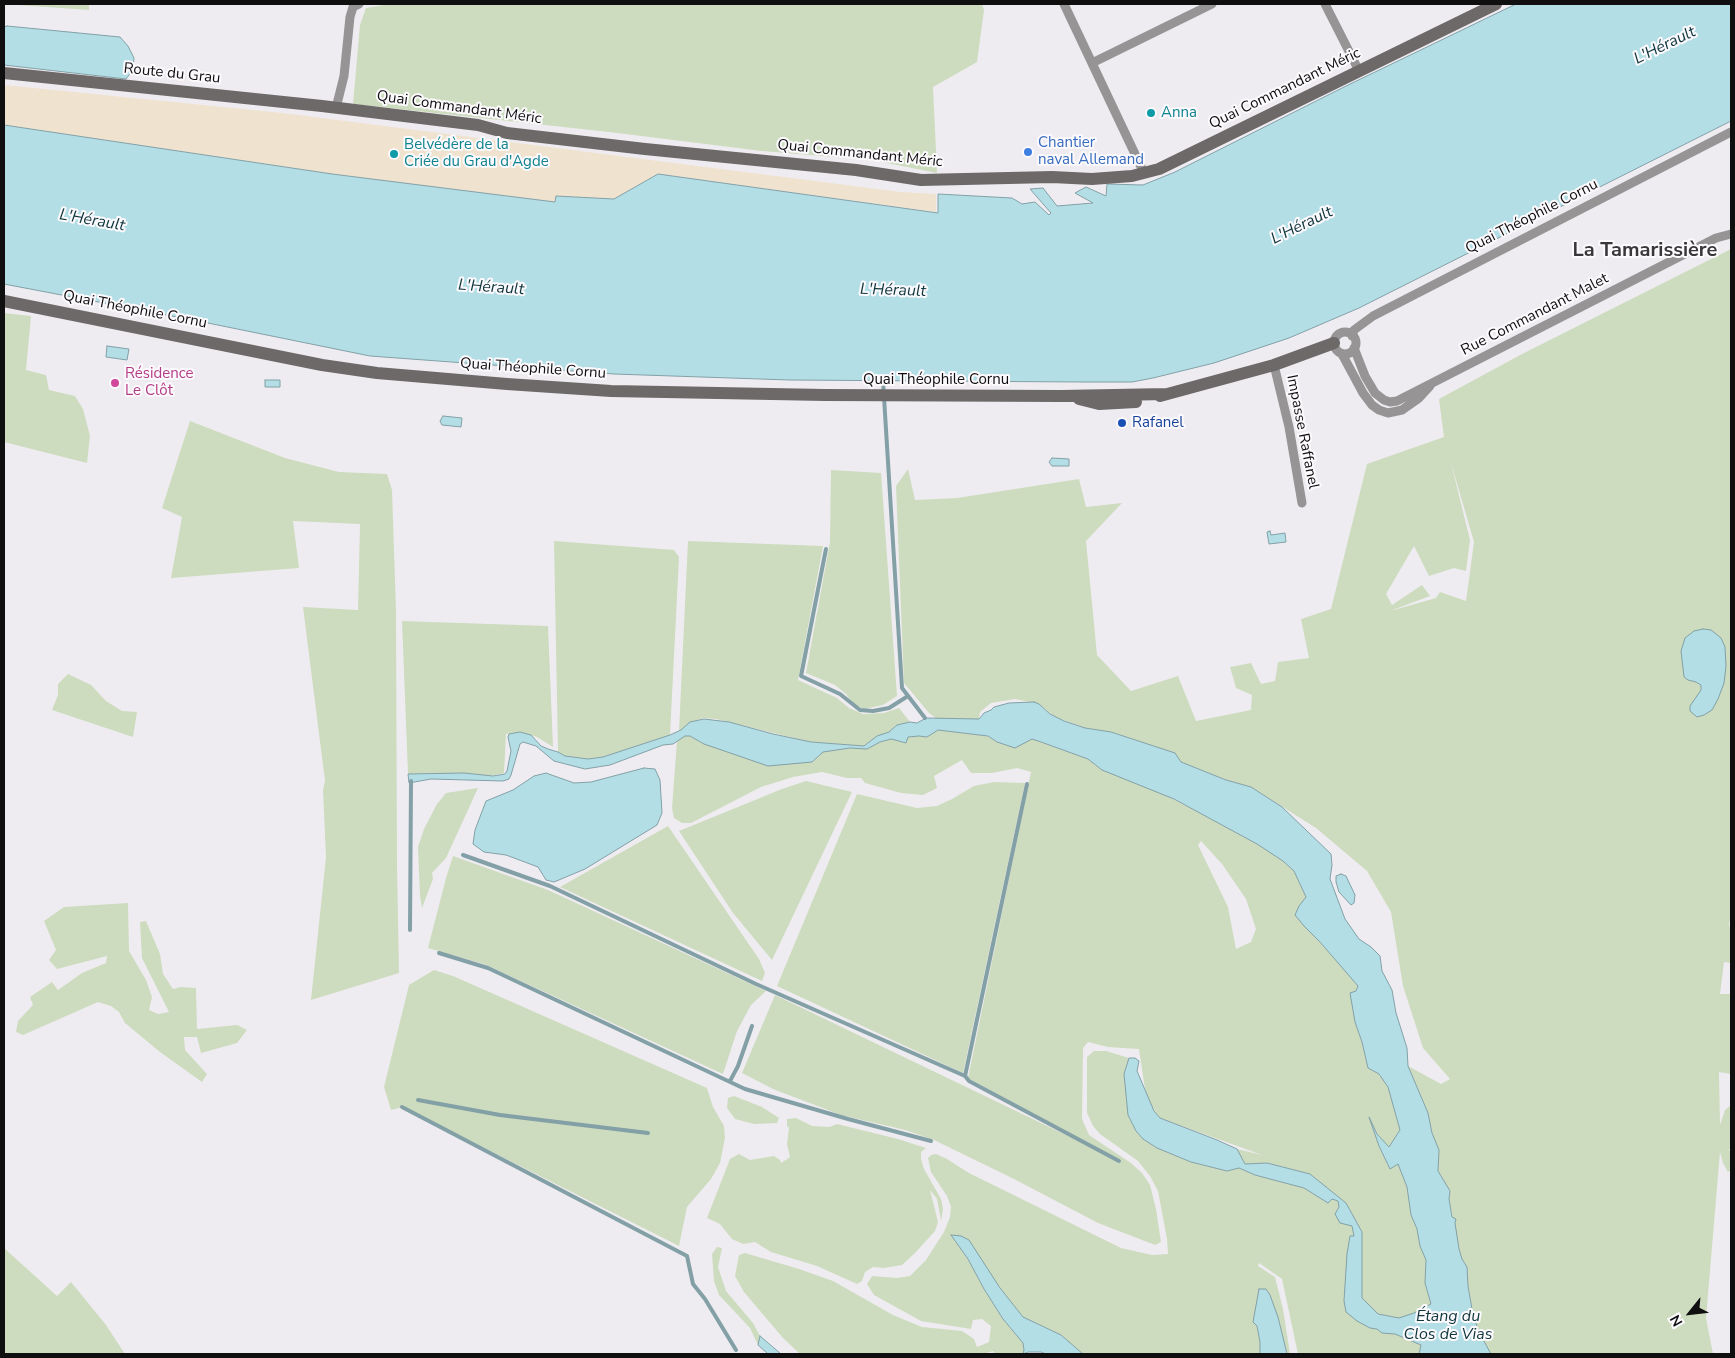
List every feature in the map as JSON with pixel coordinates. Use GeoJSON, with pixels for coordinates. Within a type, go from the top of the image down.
{"type":"FeatureCollection","features":[{"type":"Feature","properties":{"kind":"street"},"geometry":{"type":"LineString","coordinates":[[336,108],[344,76],[350,17],[358,4]]}},
{"type":"Feature","properties":{"kind":"street"},"geometry":{"type":"LineString","coordinates":[[1064,4],[1144,173]]}},
{"type":"Feature","properties":{"kind":"street"},"geometry":{"type":"LineString","coordinates":[[1092,64],[1212,4]]}},
{"type":"Feature","properties":{"kind":"street"},"geometry":{"type":"LineString","coordinates":[[1325,4],[1359,70]]}},
{"type":"Feature","properties":{"kind":"street","name":"Quai Commandant Méric"},"geometry":{"type":"LineString","coordinates":[[336,108],[478,126],[507,133],[856,170],[921,180],[1052,177],[1092,179],[1144,173],[1159,169],[1496,4]]}},
{"type":"Feature","properties":{"kind":"street","name":"Route du Grau"},"geometry":{"type":"LineString","coordinates":[[4,73],[203,92],[336,108]]}},
{"type":"Feature","properties":{"kind":"street","name":"Quai Théophile Cornu"},"geometry":{"type":"LineString","coordinates":[[1352,336],[1354,330],[1373,316],[1731,132]]}},
{"type":"Feature","properties":{"kind":"street","name":"Rue Commandant Malet"},"geometry":{"type":"LineString","coordinates":[[1354,348],[1355,354],[1372,388],[1379,398],[1390,402],[1397,401],[1716,238],[1731,234]]}},
{"type":"Feature","properties":{"kind":"street","name":"Quai Théophile Cornu"},"geometry":{"type":"LineString","coordinates":[[4,301],[322,365],[377,373],[611,391],[871,396],[1067,396],[1099,404],[1111,404],[1153,399],[1274,365],[1334,343]]}},
{"type":"Feature","properties":{"kind":"street"},"geometry":{"type":"LineString","coordinates":[[1346,333],[1352,336],[1355,342],[1354,348],[1350,353],[1342,354],[1336,349],[1334,343],[1340,334],[1346,333]]}},
{"type":"Feature","properties":{"kind":"street","name":"Rue Commandant Malet"},"geometry":{"type":"LineString","coordinates":[[1342,354],[1363,393],[1372,405],[1388,413],[1402,410],[1419,398],[1432,384]]}},
{"type":"Feature","properties":{"kind":"street","name":"Impasse Raffanel"},"geometry":{"type":"LineString","coordinates":[[1274,365],[1289,427],[1302,504]]}},
{"type":"Feature","properties":{"kind":"shaded area"},"geometry":{"type":"Polygon","coordinates":[[[4,85],[283,113],[901,192],[936,194],[936,212],[658,174],[614,199],[557,196],[555,202],[332,174],[4,125],[4,85]]]}},
{"type":"Feature","properties":{"kind":"green space"},"geometry":{"type":"Polygon","coordinates":[[[4,4],[89,4],[89,10],[4,4]]]}},
{"type":"Feature","properties":{"kind":"green space"},"geometry":{"type":"Polygon","coordinates":[[[390,4],[982,4],[984,10],[977,62],[933,87],[937,173],[872,160],[762,151],[353,104],[360,25],[366,8],[390,4]]]}},
{"type":"Feature","properties":{"kind":"green space","name":"La Tamarissière"},"geometry":{"type":"Polygon","coordinates":[[[1731,249],[1731,915],[1729,925],[1731,931],[1731,963],[1724,962],[1720,994],[1731,994],[1731,1074],[1719,1072],[1720,1125],[1725,1110],[1731,1105],[1731,1149],[1729,1149],[1731,1170],[1728,1172],[1720,1152],[1706,1318],[1713,1354],[1491,1354],[1479,1332],[1473,1315],[1467,1268],[1459,1249],[1449,1199],[1450,1191],[1438,1171],[1439,1150],[1432,1133],[1428,1113],[1408,1066],[1441,1084],[1450,1079],[1423,1048],[1403,986],[1391,912],[1367,871],[1316,828],[1251,787],[1226,780],[1181,762],[1175,753],[1111,732],[1085,728],[1055,717],[1039,704],[1015,699],[991,703],[980,712],[979,719],[937,719],[929,713],[904,683],[896,486],[908,469],[915,500],[957,498],[1079,479],[1086,507],[1122,503],[1086,541],[1097,655],[1131,691],[1178,676],[1196,721],[1251,710],[1252,695],[1236,688],[1230,667],[1251,663],[1261,684],[1275,681],[1278,662],[1309,658],[1301,619],[1331,609],[1367,464],[1444,437],[1439,399],[1522,354],[1731,249]],[[1451,463],[1470,540],[1466,571],[1454,568],[1429,576],[1414,546],[1386,594],[1392,605],[1422,585],[1430,596],[1390,611],[1436,598],[1440,592],[1466,601],[1474,542],[1451,463]]]}},
{"type":"Feature","properties":{"kind":"green space"},"geometry":{"type":"Polygon","coordinates":[[[4,313],[31,316],[26,370],[46,375],[49,390],[75,396],[83,409],[90,436],[87,463],[4,442],[4,313]]]}},
{"type":"Feature","properties":{"kind":"green space"},"geometry":{"type":"Polygon","coordinates":[[[190,421],[285,458],[339,472],[387,474],[392,490],[396,611],[399,973],[311,1000],[326,857],[323,790],[325,781],[303,607],[358,610],[360,524],[293,521],[299,568],[171,578],[182,517],[162,508],[190,421]]]}},
{"type":"Feature","properties":{"kind":"green space"},"geometry":{"type":"Polygon","coordinates":[[[831,470],[881,473],[897,696],[883,705],[864,709],[854,705],[846,694],[835,685],[806,673],[830,542],[831,470]]]}},
{"type":"Feature","properties":{"kind":"green space"},"geometry":{"type":"Polygon","coordinates":[[[554,541],[674,550],[679,557],[670,735],[603,757],[587,759],[565,756],[558,752],[554,541]]]}},
{"type":"Feature","properties":{"kind":"green space"},"geometry":{"type":"Polygon","coordinates":[[[688,541],[823,546],[798,680],[837,698],[849,708],[863,714],[884,713],[899,708],[910,722],[897,725],[889,732],[877,736],[864,746],[811,742],[716,719],[703,718],[679,731],[688,541]]]}},
{"type":"Feature","properties":{"kind":"green space"},"geometry":{"type":"Polygon","coordinates":[[[402,621],[548,626],[553,747],[537,737],[520,732],[506,734],[504,773],[489,776],[464,773],[408,774],[402,621]]]}},
{"type":"Feature","properties":{"kind":"green space"},"geometry":{"type":"Polygon","coordinates":[[[68,674],[91,685],[106,701],[122,711],[137,712],[133,737],[52,710],[58,695],[58,684],[68,674]]]}},
{"type":"Feature","properties":{"kind":"green space"},"geometry":{"type":"Polygon","coordinates":[[[938,730],[988,736],[997,742],[1032,739],[1088,759],[1099,768],[1155,790],[1208,817],[1257,844],[1283,861],[1294,871],[1306,897],[1299,906],[1320,942],[1359,986],[1356,991],[1355,1022],[1368,1068],[1379,1074],[1388,1087],[1400,1130],[1389,1148],[1377,1134],[1372,1123],[1379,1146],[1390,1169],[1398,1164],[1407,1187],[1411,1215],[1426,1260],[1425,1283],[1431,1304],[1399,1318],[1378,1314],[1362,1298],[1362,1232],[1346,1203],[1310,1174],[1267,1163],[1245,1164],[1237,1149],[1262,1155],[1160,1118],[1150,1104],[1145,1089],[1139,1049],[1108,1047],[1088,1042],[1083,1048],[1082,1119],[1089,1135],[1131,1163],[1142,1173],[1150,1185],[1161,1242],[1155,1245],[1098,1223],[934,1140],[905,1130],[841,1115],[773,1089],[742,1073],[775,995],[1118,1160],[968,1078],[1031,772],[1017,768],[992,773],[971,773],[962,760],[934,776],[937,788],[923,795],[901,793],[865,783],[861,778],[847,778],[822,772],[793,777],[761,787],[691,823],[682,823],[674,818],[672,808],[677,741],[685,736],[690,736],[704,744],[812,762],[823,752],[850,748],[867,749],[891,739],[906,743],[908,737],[927,737],[938,730]],[[1201,841],[1198,845],[1228,907],[1236,949],[1251,942],[1256,929],[1246,899],[1222,864],[1201,841]]]}},
{"type":"Feature","properties":{"kind":"green space"},"geometry":{"type":"Polygon","coordinates":[[[806,781],[852,792],[772,960],[733,913],[679,831],[806,781]]]}},
{"type":"Feature","properties":{"kind":"green space"},"geometry":{"type":"Polygon","coordinates":[[[994,782],[1025,783],[963,1073],[777,986],[857,794],[917,808],[937,806],[974,786],[994,782]]]}},
{"type":"Feature","properties":{"kind":"green space"},"geometry":{"type":"Polygon","coordinates":[[[478,788],[446,858],[432,873],[433,879],[422,908],[418,847],[424,829],[437,804],[446,793],[478,788]]]}},
{"type":"Feature","properties":{"kind":"green space"},"geometry":{"type":"Polygon","coordinates":[[[668,826],[759,959],[765,973],[762,981],[560,887],[668,826]]]}},
{"type":"Feature","properties":{"kind":"green space"},"geometry":{"type":"Polygon","coordinates":[[[453,856],[548,890],[766,991],[751,1005],[737,1031],[723,1074],[484,964],[428,948],[453,856]]]}},
{"type":"Feature","properties":{"kind":"green space"},"geometry":{"type":"Polygon","coordinates":[[[128,903],[129,951],[146,980],[152,997],[149,1010],[158,1014],[169,1012],[142,958],[140,922],[146,921],[160,954],[163,974],[173,989],[180,987],[196,988],[197,1029],[237,1025],[247,1030],[237,1043],[201,1053],[197,1037],[184,1037],[185,1050],[207,1074],[202,1082],[160,1052],[125,1023],[119,1012],[111,1006],[98,1002],[23,1035],[16,1032],[18,1021],[33,1005],[30,997],[52,982],[58,990],[82,973],[106,963],[107,956],[57,969],[49,960],[56,950],[44,921],[64,907],[128,903]]]}},
{"type":"Feature","properties":{"kind":"green space"},"geometry":{"type":"Polygon","coordinates":[[[434,970],[453,976],[707,1088],[713,1107],[724,1126],[725,1138],[720,1163],[711,1179],[687,1207],[679,1246],[403,1107],[391,1110],[384,1087],[409,985],[434,970]]]}},
{"type":"Feature","properties":{"kind":"green space"},"geometry":{"type":"Polygon","coordinates":[[[1094,1051],[1106,1051],[1129,1058],[1124,1074],[1129,1116],[1136,1131],[1143,1139],[1157,1148],[1191,1162],[1227,1171],[1238,1168],[1255,1175],[1304,1188],[1328,1203],[1332,1199],[1338,1201],[1352,1226],[1355,1237],[1350,1236],[1344,1301],[1370,1328],[1377,1329],[1382,1333],[1395,1334],[1422,1345],[1419,1354],[1298,1354],[1282,1279],[1259,1263],[1258,1266],[1275,1277],[1283,1309],[1290,1354],[1287,1354],[1278,1317],[1257,1326],[1260,1354],[1083,1354],[1061,1335],[1023,1317],[985,1266],[951,1235],[969,1261],[1003,1319],[1023,1343],[1023,1354],[995,1354],[993,1351],[984,1354],[800,1354],[783,1338],[744,1292],[735,1276],[739,1255],[745,1253],[833,1281],[893,1315],[922,1327],[962,1331],[974,1339],[977,1347],[989,1342],[991,1326],[982,1319],[973,1320],[971,1329],[921,1321],[874,1295],[867,1284],[872,1276],[897,1278],[910,1276],[926,1260],[944,1232],[950,1217],[951,1207],[947,1196],[931,1172],[928,1158],[936,1154],[969,1173],[1121,1248],[1152,1255],[1168,1254],[1158,1191],[1150,1176],[1138,1161],[1100,1134],[1093,1126],[1087,1113],[1087,1057],[1094,1051]]]}},
{"type":"Feature","properties":{"kind":"green space"},"geometry":{"type":"Polygon","coordinates":[[[734,1096],[762,1107],[779,1118],[777,1123],[754,1124],[735,1119],[727,1108],[728,1098],[734,1096]]]}},
{"type":"Feature","properties":{"kind":"green space"},"geometry":{"type":"Polygon","coordinates":[[[796,1118],[812,1126],[829,1127],[837,1124],[926,1148],[921,1152],[921,1159],[924,1169],[941,1199],[943,1209],[941,1221],[937,1199],[930,1190],[938,1222],[935,1231],[902,1265],[884,1268],[873,1267],[865,1272],[862,1281],[857,1284],[817,1266],[771,1252],[755,1242],[743,1244],[732,1239],[720,1224],[707,1218],[730,1159],[739,1154],[750,1160],[774,1156],[781,1163],[790,1157],[787,1144],[789,1128],[787,1126],[787,1119],[796,1118]]]}},
{"type":"Feature","properties":{"kind":"green space"},"geometry":{"type":"Polygon","coordinates":[[[717,1247],[722,1248],[718,1267],[726,1291],[753,1323],[760,1336],[758,1345],[750,1328],[719,1295],[714,1281],[712,1254],[717,1247]]]}},
{"type":"Feature","properties":{"kind":"green space"},"geometry":{"type":"Polygon","coordinates":[[[4,1248],[57,1296],[71,1282],[106,1325],[125,1354],[4,1354],[4,1248]]]}},
{"type":"Feature","properties":{"kind":"water","name":"L'Hérault"},"geometry":{"type":"Polygon","coordinates":[[[1516,4],[1731,4],[1731,121],[1359,308],[1289,338],[1214,363],[1132,382],[789,380],[614,374],[370,356],[4,284],[4,125],[332,174],[555,202],[556,196],[614,199],[658,174],[938,213],[938,194],[1012,198],[1022,204],[1035,202],[1049,215],[1051,213],[1030,189],[1043,188],[1057,206],[1093,203],[1075,193],[1086,187],[1106,196],[1107,184],[1143,185],[1175,172],[1344,87],[1516,4]]]}},
{"type":"Feature","properties":{"kind":"water"},"geometry":{"type":"Polygon","coordinates":[[[4,27],[120,37],[128,46],[134,58],[133,70],[126,79],[4,65],[4,27]]]}},
{"type":"Feature","properties":{"kind":"water"},"geometry":{"type":"Polygon","coordinates":[[[107,346],[129,349],[127,360],[106,357],[107,346]]]}},
{"type":"Feature","properties":{"kind":"water"},"geometry":{"type":"Polygon","coordinates":[[[265,380],[280,380],[280,387],[265,387],[265,380]]]}},
{"type":"Feature","properties":{"kind":"water"},"geometry":{"type":"Polygon","coordinates":[[[443,416],[462,418],[461,427],[442,425],[440,421],[443,416]]]}},
{"type":"Feature","properties":{"kind":"water"},"geometry":{"type":"Polygon","coordinates":[[[1052,458],[1069,459],[1069,466],[1052,466],[1049,462],[1052,458]]]}},
{"type":"Feature","properties":{"kind":"water"},"geometry":{"type":"Polygon","coordinates":[[[1270,531],[1271,535],[1285,533],[1286,542],[1269,544],[1267,532],[1270,531]]]}},
{"type":"Feature","properties":{"kind":"water"},"geometry":{"type":"Polygon","coordinates":[[[1711,630],[1721,638],[1725,647],[1726,666],[1724,683],[1712,710],[1697,717],[1690,711],[1690,706],[1701,690],[1701,685],[1684,677],[1681,651],[1685,638],[1694,631],[1711,630]]]}},
{"type":"Feature","properties":{"kind":"water","name":"Étang du Clos de Vias"},"geometry":{"type":"Polygon","coordinates":[[[1034,702],[1050,714],[1064,721],[1085,728],[1111,732],[1175,753],[1181,762],[1226,780],[1251,787],[1282,807],[1331,854],[1330,879],[1345,919],[1359,939],[1380,956],[1382,971],[1392,990],[1396,1013],[1407,1048],[1408,1066],[1428,1113],[1432,1133],[1439,1150],[1438,1171],[1450,1191],[1449,1199],[1452,1217],[1456,1219],[1459,1249],[1467,1267],[1473,1315],[1479,1332],[1491,1354],[1419,1354],[1421,1345],[1395,1334],[1382,1333],[1377,1329],[1370,1328],[1346,1312],[1344,1301],[1347,1254],[1350,1236],[1354,1236],[1352,1226],[1340,1223],[1335,1214],[1339,1207],[1338,1201],[1332,1199],[1328,1203],[1304,1188],[1255,1175],[1239,1168],[1227,1171],[1191,1162],[1157,1148],[1143,1139],[1136,1131],[1128,1115],[1124,1074],[1129,1058],[1135,1058],[1139,1061],[1137,1071],[1154,1111],[1160,1118],[1237,1149],[1245,1164],[1267,1163],[1310,1174],[1346,1203],[1362,1232],[1362,1298],[1378,1314],[1399,1318],[1431,1304],[1425,1283],[1426,1260],[1411,1215],[1407,1187],[1398,1164],[1390,1169],[1379,1146],[1369,1117],[1377,1134],[1389,1147],[1400,1130],[1388,1087],[1379,1074],[1368,1068],[1355,1022],[1350,993],[1356,991],[1358,986],[1295,915],[1306,897],[1294,871],[1283,861],[1257,844],[1174,799],[1102,770],[1088,759],[1032,739],[1015,748],[997,742],[988,736],[938,730],[927,737],[908,737],[906,743],[891,739],[867,749],[850,748],[823,752],[812,762],[768,766],[704,744],[690,736],[685,736],[673,744],[663,745],[610,765],[585,769],[554,761],[536,746],[523,742],[520,744],[509,779],[503,781],[431,779],[409,783],[408,774],[464,773],[493,776],[505,774],[511,751],[509,734],[520,732],[531,735],[541,746],[565,756],[588,759],[603,757],[670,735],[681,730],[690,722],[704,719],[729,722],[811,742],[864,746],[877,736],[889,732],[897,725],[910,722],[917,723],[926,718],[979,719],[984,713],[994,707],[1009,703],[1034,702]]]}},
{"type":"Feature","properties":{"kind":"water"},"geometry":{"type":"Polygon","coordinates":[[[644,768],[655,769],[660,780],[662,813],[657,825],[585,869],[554,882],[546,880],[538,867],[506,855],[484,852],[473,844],[475,830],[486,801],[513,790],[534,776],[546,773],[574,783],[591,782],[644,768]]]}},
{"type":"Feature","properties":{"kind":"water"},"geometry":{"type":"Polygon","coordinates":[[[1341,874],[1346,876],[1355,895],[1354,903],[1351,905],[1339,892],[1336,876],[1341,874]]]}},
{"type":"Feature","properties":{"kind":"water"},"geometry":{"type":"Polygon","coordinates":[[[951,1235],[961,1236],[969,1240],[1000,1288],[1023,1317],[1061,1335],[1083,1354],[1028,1352],[1023,1354],[1023,1343],[1003,1319],[968,1259],[951,1235]]]}},
{"type":"Feature","properties":{"kind":"water"},"geometry":{"type":"Polygon","coordinates":[[[1259,1289],[1266,1289],[1270,1295],[1278,1317],[1287,1354],[1260,1354],[1257,1326],[1253,1322],[1259,1289]]]}},
{"type":"Feature","properties":{"kind":"water"},"geometry":{"type":"Polygon","coordinates":[[[760,1336],[781,1354],[768,1354],[758,1345],[760,1336]]]}},
{"type":"Feature","properties":{"kind":"waterway"},"geometry":{"type":"LineString","coordinates":[[883,381],[902,688],[925,718]]}},
{"type":"Feature","properties":{"kind":"waterway"},"geometry":{"type":"LineString","coordinates":[[826,549],[801,676],[840,694],[860,710],[873,711],[889,708],[908,696]]}},
{"type":"Feature","properties":{"kind":"waterway"},"geometry":{"type":"LineString","coordinates":[[410,930],[411,781]]}},
{"type":"Feature","properties":{"kind":"waterway"},"geometry":{"type":"LineString","coordinates":[[965,1076],[1027,784]]}},
{"type":"Feature","properties":{"kind":"waterway"},"geometry":{"type":"LineString","coordinates":[[463,855],[550,886],[756,984],[965,1076],[969,1081],[1119,1161]]}},
{"type":"Feature","properties":{"kind":"waterway"},"geometry":{"type":"LineString","coordinates":[[439,953],[488,968],[745,1089],[931,1141]]}},
{"type":"Feature","properties":{"kind":"waterway"},"geometry":{"type":"LineString","coordinates":[[730,1081],[738,1066],[752,1026]]}},
{"type":"Feature","properties":{"kind":"waterway"},"geometry":{"type":"LineString","coordinates":[[418,1100],[500,1115],[648,1133]]}},
{"type":"Feature","properties":{"kind":"waterway"},"geometry":{"type":"LineString","coordinates":[[402,1107],[687,1256],[693,1284],[705,1299],[736,1350]]}},
{"type":"Feature","properties":{"kind":"place","name":"Anna"},"geometry":{"type":"Point","coordinates":[1151,113]}},
{"type":"Feature","properties":{"kind":"place","name":"Chantier naval Allemand"},"geometry":{"type":"Point","coordinates":[1028,152]}},
{"type":"Feature","properties":{"kind":"place","name":"Belvédère de la Criée du Grau d'Agde"},"geometry":{"type":"Point","coordinates":[394,154]}},
{"type":"Feature","properties":{"kind":"place","name":"Résidence Le Clôt"},"geometry":{"type":"Point","coordinates":[115,383]}},
{"type":"Feature","properties":{"kind":"place","name":"Rafanel"},"geometry":{"type":"Point","coordinates":[1122,423]}},
{"type":"Feature","properties":{"kind":"district","name":"La Tamarissière"},"geometry":{"type":"Point","coordinates":[1645,251]}}]}
